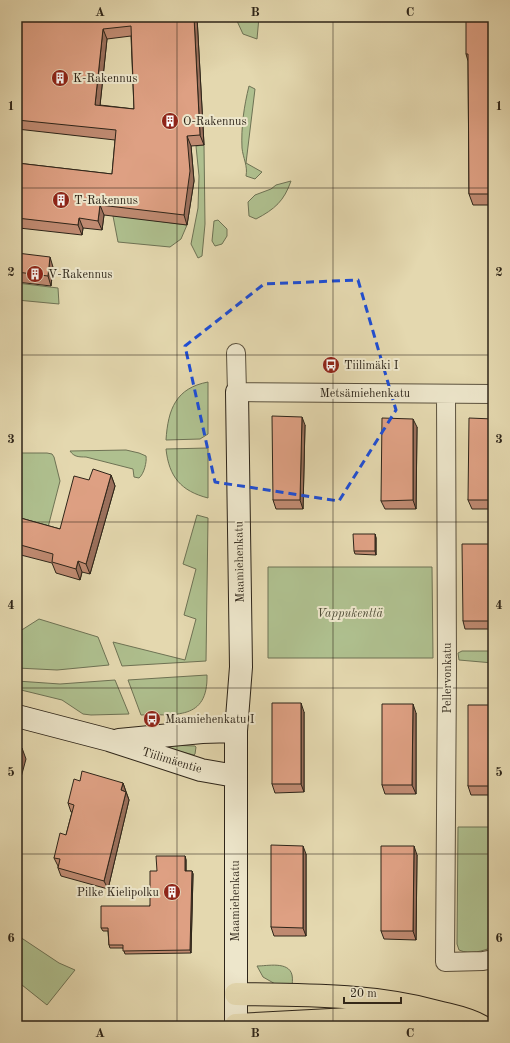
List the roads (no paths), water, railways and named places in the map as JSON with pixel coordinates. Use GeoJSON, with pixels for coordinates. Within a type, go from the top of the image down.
{"type":"FeatureCollection","features":[{"type":"Feature","properties":{"kind":"highway"},"geometry":{"type":"LineString","coordinates":[[236,994],[351,997],[412,1005],[471,1020],[481,1026]]}},
{"type":"Feature","properties":{"kind":"highway"},"geometry":{"type":"LineString","coordinates":[[236,1025],[350,1019],[411,1023],[418,1026]]}},
{"type":"Feature","properties":{"kind":"main road","name":"Maamiehenkatu"},"geometry":{"type":"LineString","coordinates":[[236,1025],[235,776],[236,732],[241,667],[237,392]]}},
{"type":"Feature","properties":{"kind":"main road","name":"Tiilimäentie"},"geometry":{"type":"LineString","coordinates":[[17,716],[109,740],[201,770],[235,776]]}},
{"type":"Feature","properties":{"kind":"main road","name":"Tiilimäentie"},"geometry":{"type":"LineString","coordinates":[[109,740],[202,732],[236,732]]}},
{"type":"Feature","properties":{"kind":"street"},"geometry":{"type":"LineString","coordinates":[[236,352],[237,392]]}},
{"type":"Feature","properties":{"kind":"street","name":"Metsämiehenkatu"},"geometry":{"type":"LineString","coordinates":[[237,392],[493,394]]}},
{"type":"Feature","properties":{"kind":"street","name":"Pellervonkatu"},"geometry":{"type":"LineString","coordinates":[[446,394],[448,668],[445,962],[483,961],[493,959]]}},
{"type":"Feature","properties":{"kind":"place","name":"K-Rakennus"},"geometry":{"type":"Point","coordinates":[60,78]}},
{"type":"Feature","properties":{"kind":"place","name":"O-Rakennus"},"geometry":{"type":"Point","coordinates":[170,121]}},
{"type":"Feature","properties":{"kind":"place","name":"T-Rakennus"},"geometry":{"type":"Point","coordinates":[61,200]}},
{"type":"Feature","properties":{"kind":"place","name":"V-Rakennus"},"geometry":{"type":"Point","coordinates":[35,274]}},
{"type":"Feature","properties":{"kind":"place","name":"Tiilimäki I"},"geometry":{"type":"Point","coordinates":[331,365]}},
{"type":"Feature","properties":{"kind":"place","name":"Maamiehenkatu I"},"geometry":{"type":"Point","coordinates":[152,719]}},
{"type":"Feature","properties":{"kind":"place","name":"Pilke Kielipolku"},"geometry":{"type":"Point","coordinates":[172,892]}},
{"type":"Feature","properties":{"kind":"park label","name":"Vappukenttä"},"geometry":{"type":"Point","coordinates":[350,613]}}]}
